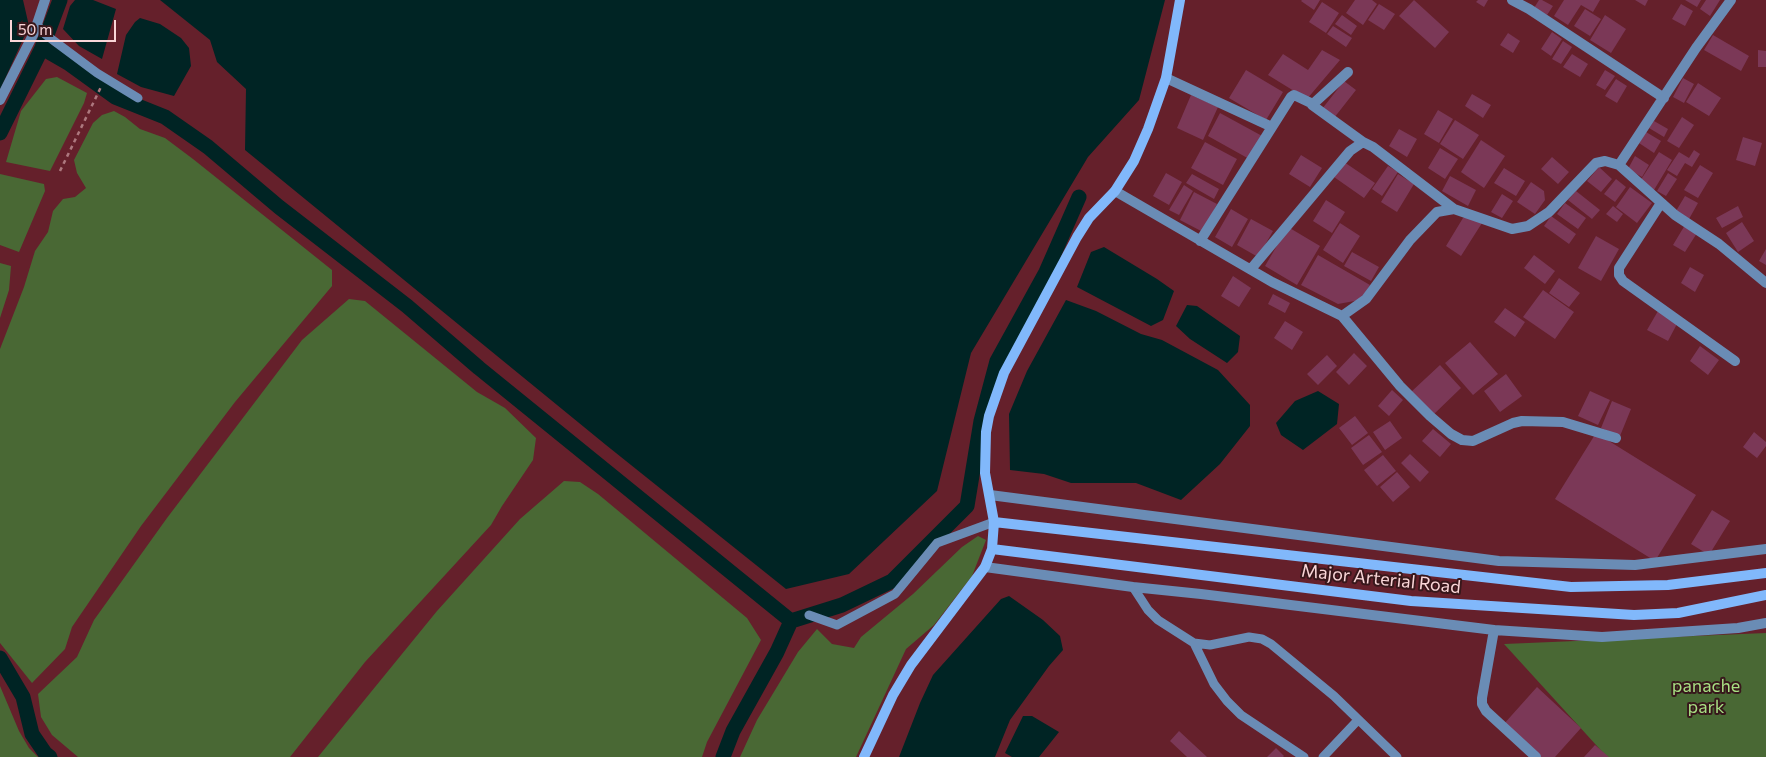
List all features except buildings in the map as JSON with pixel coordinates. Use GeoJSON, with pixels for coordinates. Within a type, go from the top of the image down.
{"type":"FeatureCollection","features":[{"type":"Feature","properties":{"kind":"street"},"geometry":{"type":"LineString","coordinates":[[0,100],[37,25],[45,0]]}},
{"type":"Feature","properties":{"kind":"street"},"geometry":{"type":"LineString","coordinates":[[864,757],[893,695],[911,665],[985,567],[992,548],[994,522],[985,473],[986,432],[989,416],[1004,373],[1077,237],[1089,218],[1115,191],[1134,162],[1166,78],[1180,0]]}},
{"type":"Feature","properties":{"kind":"street"},"geometry":{"type":"LineString","coordinates":[[1512,0],[1529,9],[1664,98]]}},
{"type":"Feature","properties":{"kind":"street"},"geometry":{"type":"LineString","coordinates":[[1619,165],[1730,0]]}},
{"type":"Feature","properties":{"kind":"street"},"geometry":{"type":"LineString","coordinates":[[1312,105],[1348,72]]}},
{"type":"Feature","properties":{"kind":"street"},"geometry":{"type":"LineString","coordinates":[[1166,78],[1272,127]]}},
{"type":"Feature","properties":{"kind":"street"},"geometry":{"type":"LineString","coordinates":[[1200,241],[1294,95],[1312,105],[1363,142],[1374,147],[1454,209],[1512,229],[1528,226],[1549,212],[1596,163],[1605,161],[1619,165],[1675,215],[1719,244],[1766,282]]}},
{"type":"Feature","properties":{"kind":"street"},"geometry":{"type":"LineString","coordinates":[[1250,269],[1350,151],[1363,142]]}},
{"type":"Feature","properties":{"kind":"street"},"geometry":{"type":"LineString","coordinates":[[1115,191],[1272,282],[1342,316],[1400,386],[1430,416],[1451,434],[1462,440],[1473,440],[1522,421],[1563,422],[1616,438]]}},
{"type":"Feature","properties":{"kind":"street"},"geometry":{"type":"LineString","coordinates":[[1661,203],[1620,268],[1619,275],[1623,281],[1735,361]]}},
{"type":"Feature","properties":{"kind":"street"},"geometry":{"type":"LineString","coordinates":[[1342,316],[1366,299],[1410,240],[1437,212],[1454,209]]}},
{"type":"Feature","properties":{"kind":"street"},"geometry":{"type":"LineString","coordinates":[[990,495],[1499,561],[1635,565],[1766,549]]}},
{"type":"Feature","properties":{"kind":"street","name":"Major Arterial Road"},"geometry":{"type":"LineString","coordinates":[[994,522],[1571,587],[1668,584],[1766,573]]}},
{"type":"Feature","properties":{"kind":"street","name":"Major Arterial Road"},"geometry":{"type":"LineString","coordinates":[[992,548],[1411,602],[1634,615],[1678,612],[1766,595]]}},
{"type":"Feature","properties":{"kind":"street"},"geometry":{"type":"LineString","coordinates":[[985,567],[1133,587],[1494,630],[1602,637],[1738,628],[1766,623]]}},
{"type":"Feature","properties":{"kind":"street"},"geometry":{"type":"LineString","coordinates":[[1494,630],[1482,704],[1486,711],[1536,757]]}},
{"type":"Feature","properties":{"kind":"lane"},"geometry":{"type":"LineString","coordinates":[[37,25],[46,35],[107,80],[138,98]]}},
{"type":"Feature","properties":{"kind":"lane"},"geometry":{"type":"LineString","coordinates":[[809,615],[837,625],[895,594],[937,543],[994,522]]}},
{"type":"Feature","properties":{"kind":"lane"},"geometry":{"type":"LineString","coordinates":[[1133,587],[1148,610],[1158,620],[1194,642],[1210,644],[1249,637],[1262,639],[1271,644],[1334,696],[1397,757]]}},
{"type":"Feature","properties":{"kind":"lane"},"geometry":{"type":"LineString","coordinates":[[1194,642],[1214,684],[1227,701],[1241,715],[1304,757]]}},
{"type":"Feature","properties":{"kind":"lane"},"geometry":{"type":"LineString","coordinates":[[1323,757],[1358,720]]}},
{"type":"Feature","properties":{"kind":"path"},"geometry":{"type":"LineString","coordinates":[[60,171],[98,93]]}},
{"type":"Feature","properties":{"kind":"green space"},"geometry":{"type":"Polygon","coordinates":[[[57,77],[87,93],[84,103],[50,171],[6,162],[21,111],[46,79],[57,77]]]}},
{"type":"Feature","properties":{"kind":"green space"},"geometry":{"type":"Polygon","coordinates":[[[114,111],[140,129],[165,138],[332,270],[332,286],[235,402],[141,526],[72,627],[65,649],[32,683],[0,643],[0,349],[24,287],[35,251],[48,232],[53,211],[63,199],[75,197],[86,188],[77,173],[74,160],[93,123],[102,115],[114,111]]]}},
{"type":"Feature","properties":{"kind":"green space"},"geometry":{"type":"Polygon","coordinates":[[[0,174],[44,184],[45,191],[19,252],[0,245],[0,174]]]}},
{"type":"Feature","properties":{"kind":"green space"},"geometry":{"type":"Polygon","coordinates":[[[0,263],[11,266],[9,290],[0,318],[0,263]]]}},
{"type":"Feature","properties":{"kind":"green space"},"geometry":{"type":"Polygon","coordinates":[[[349,299],[365,301],[477,392],[505,408],[536,438],[533,460],[491,525],[365,662],[290,757],[78,757],[52,735],[41,717],[38,694],[77,657],[94,620],[167,518],[302,340],[349,299]]]}},
{"type":"Feature","properties":{"kind":"green space"},"geometry":{"type":"Polygon","coordinates":[[[564,481],[580,482],[598,494],[747,618],[761,640],[707,742],[702,757],[318,757],[437,611],[520,519],[564,481]]]}},
{"type":"Feature","properties":{"kind":"green space"},"geometry":{"type":"Polygon","coordinates":[[[978,536],[986,540],[972,576],[934,625],[906,649],[856,757],[740,757],[757,720],[798,652],[817,629],[832,644],[854,648],[861,637],[913,594],[962,547],[978,536]]]}},
{"type":"Feature","properties":{"kind":"green space","name":"panache park"},"geometry":{"type":"Polygon","coordinates":[[[1766,633],[1766,757],[1607,757],[1504,644],[1766,633]]]}},
{"type":"Feature","properties":{"kind":"green space"},"geometry":{"type":"Polygon","coordinates":[[[0,686],[19,731],[29,748],[38,757],[0,757],[0,686]]]}},
{"type":"Feature","properties":{"kind":"water"},"geometry":{"type":"Polygon","coordinates":[[[0,0],[23,0],[29,26],[0,90],[0,0]]]}},
{"type":"Feature","properties":{"kind":"water"},"geometry":{"type":"Polygon","coordinates":[[[75,0],[93,0],[116,9],[102,59],[79,46],[63,29],[70,6],[75,0]]]}},
{"type":"Feature","properties":{"kind":"water"},"geometry":{"type":"Polygon","coordinates":[[[160,0],[1165,0],[1139,100],[1088,157],[971,353],[937,491],[849,574],[786,589],[606,445],[245,150],[246,89],[217,62],[210,40],[160,0]]]}},
{"type":"Feature","properties":{"kind":"water"},"geometry":{"type":"Polygon","coordinates":[[[140,18],[160,24],[181,38],[189,48],[191,66],[174,96],[141,87],[117,74],[126,35],[140,18]]]}},
{"type":"Feature","properties":{"kind":"water"},"geometry":{"type":"Polygon","coordinates":[[[1104,247],[1174,291],[1163,320],[1151,326],[1077,287],[1091,252],[1104,247]]]}},
{"type":"Feature","properties":{"kind":"water"},"geometry":{"type":"Polygon","coordinates":[[[1066,300],[1096,311],[1141,334],[1162,340],[1218,370],[1250,405],[1250,426],[1220,464],[1181,500],[1136,483],[1071,483],[1044,474],[1010,470],[1009,414],[1027,371],[1066,300]]]}},
{"type":"Feature","properties":{"kind":"water"},"geometry":{"type":"Polygon","coordinates":[[[1187,305],[1197,306],[1240,336],[1238,352],[1227,363],[1190,339],[1176,326],[1187,305]]]}},
{"type":"Feature","properties":{"kind":"water"},"geometry":{"type":"Polygon","coordinates":[[[1318,391],[1339,404],[1337,424],[1303,450],[1281,435],[1276,423],[1295,401],[1318,391]]]}},
{"type":"Feature","properties":{"kind":"water"},"geometry":{"type":"Polygon","coordinates":[[[1009,596],[1043,620],[1060,636],[1063,650],[1049,666],[1010,720],[995,757],[899,757],[933,675],[1001,599],[1009,596]]]}},
{"type":"Feature","properties":{"kind":"water"},"geometry":{"type":"Polygon","coordinates":[[[1023,716],[1032,716],[1059,732],[1039,757],[1012,757],[1005,753],[1023,716]]]}},
{"type":"Feature","properties":{"kind":"waterway"},"geometry":{"type":"LineString","coordinates":[[0,133],[42,48],[60,0]]}},
{"type":"Feature","properties":{"kind":"waterway"},"geometry":{"type":"LineString","coordinates":[[42,48],[68,63],[115,97],[165,117],[208,147],[279,207],[407,306],[479,368],[791,621],[777,652],[733,731],[723,757]]}},
{"type":"Feature","properties":{"kind":"waterway"},"geometry":{"type":"LineString","coordinates":[[791,621],[842,605],[892,581],[967,506],[981,421],[997,361],[1046,272],[1079,197]]}},
{"type":"Feature","properties":{"kind":"waterway"},"geometry":{"type":"LineString","coordinates":[[0,658],[23,697],[32,734],[50,757]]}}]}
